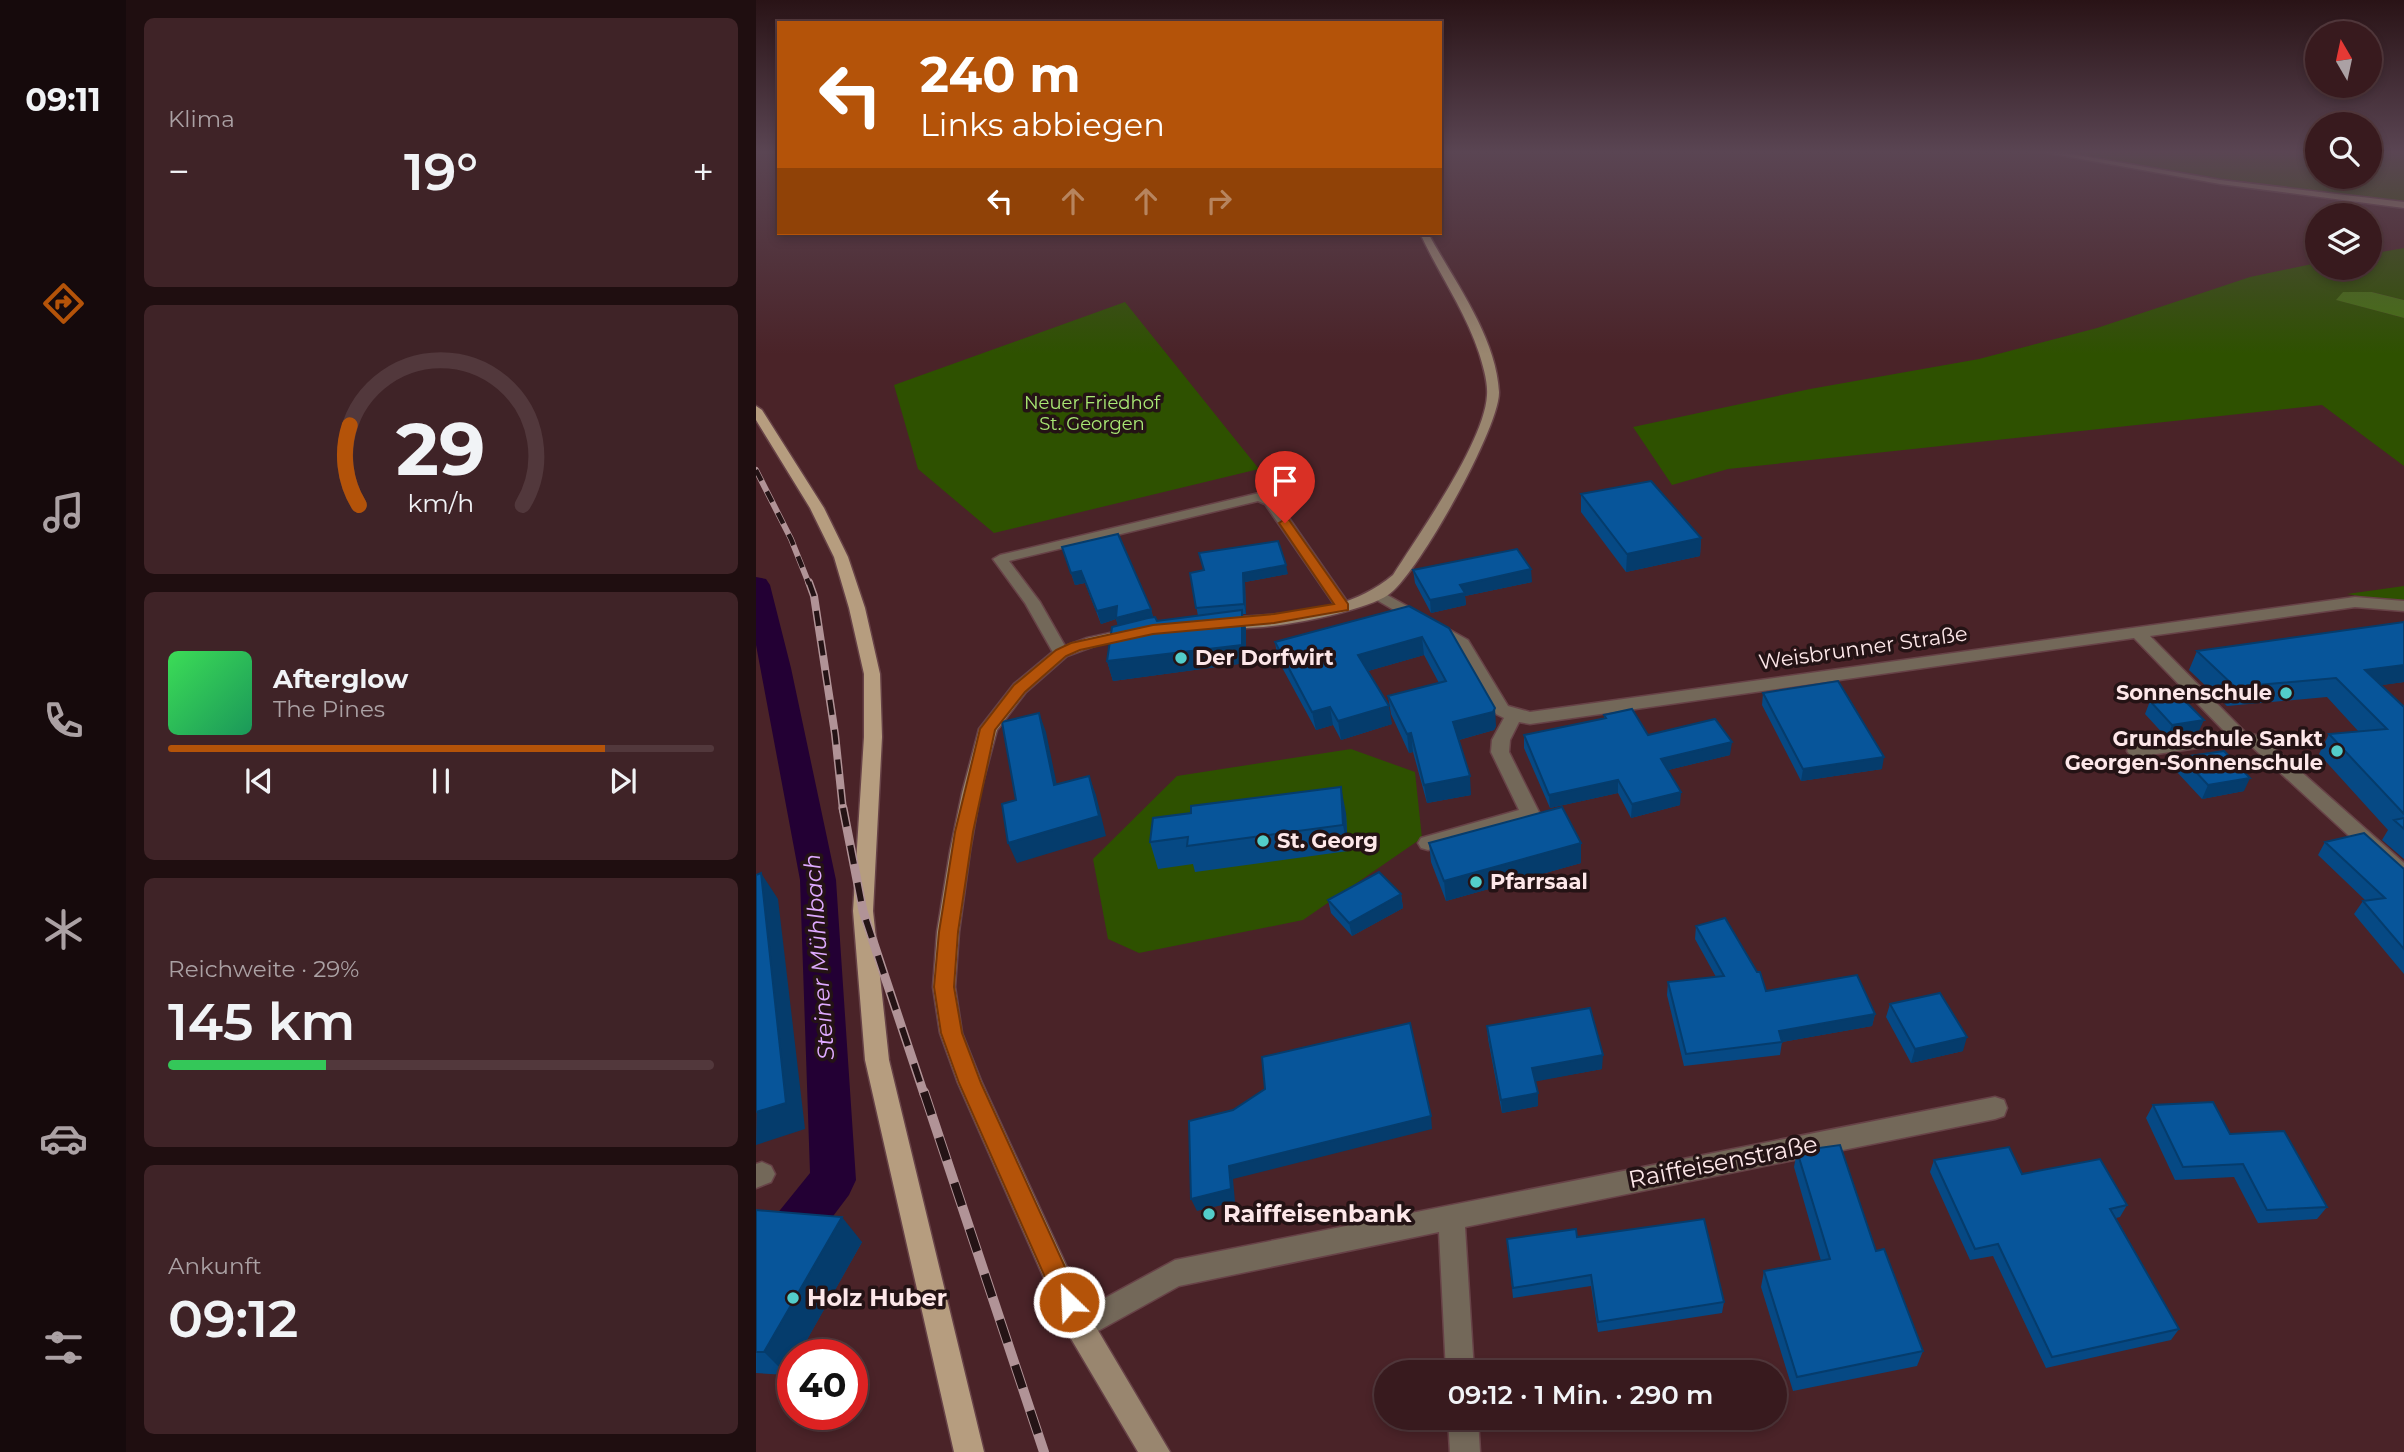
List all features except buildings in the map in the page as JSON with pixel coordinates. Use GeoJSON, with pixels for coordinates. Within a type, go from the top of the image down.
{"type":"FeatureCollection","features":[{"type":"Feature","properties":{"kind":"main road"},"geometry":{"type":"LineString","coordinates":[[756,410],[817,508],[841,557],[858,608],[873,674],[873,737],[863,911],[877,1060],[969,1452]]}},
{"type":"Feature","properties":{"kind":"street"},"geometry":{"type":"LineString","coordinates":[[1206,625],[1274,619],[1343,607],[1380,596],[1399,578],[1472,453],[1490,418],[1493,394],[1491,380],[1473,327],[1425,235]]}},
{"type":"Feature","properties":{"kind":"street"},"geometry":{"type":"LineString","coordinates":[[1061,653],[1032,602],[1000,559],[1259,497],[1270,501],[1343,607]]}},
{"type":"Feature","properties":{"kind":"street"},"geometry":{"type":"LineString","coordinates":[[1380,596],[1462,643],[1502,710],[1514,716],[1500,740],[1500,752],[1530,814],[1428,843]]}},
{"type":"Feature","properties":{"kind":"street","name":"Weisbrunner Straße"},"geometry":{"type":"LineString","coordinates":[[1514,716],[1552,717],[2354,601],[2404,606]]}},
{"type":"Feature","properties":{"kind":"street"},"geometry":{"type":"LineString","coordinates":[[1153,629],[1093,641],[1061,653],[1020,688],[988,729],[971,793],[960,851],[948,932],[944,987],[951,1033],[970,1083],[1080,1327],[1155,1452]]}},
{"type":"Feature","properties":{"kind":"street"},"geometry":{"type":"LineString","coordinates":[[2137,632],[2239,736]]}},
{"type":"Feature","properties":{"kind":"street"},"geometry":{"type":"LineString","coordinates":[[2136,751],[2239,736],[2256,741],[2404,875]]}},
{"type":"Feature","properties":{"kind":"street","name":"Raiffeisenstraße"},"geometry":{"type":"LineString","coordinates":[[1080,1327],[1175,1273],[1995,1108]]}},
{"type":"Feature","properties":{"kind":"street"},"geometry":{"type":"LineString","coordinates":[[1451,1217],[1459,1360]]}},
{"type":"Feature","properties":{"kind":"street"},"geometry":{"type":"LineString","coordinates":[[1464,1430],[1465,1452]]}},
{"type":"Feature","properties":{"kind":"green space"},"geometry":{"type":"Polygon","coordinates":[[[2404,248],[2404,300],[2372,292],[2337,300],[2404,318],[2404,466],[2322,405],[1728,469],[1672,485],[1633,427],[1810,389],[1979,359],[2097,328],[2250,277],[2305,266],[2305,280],[2382,280],[2382,252],[2404,248]]]}},
{"type":"Feature","properties":{"kind":"green space"},"geometry":{"type":"Polygon","coordinates":[[[2343,292],[2372,292],[2404,300],[2404,318],[2336,300],[2343,292]]]}},
{"type":"Feature","properties":{"kind":"green space","name":"Neuer Friedhof St. Georgen"},"geometry":{"type":"Polygon","coordinates":[[[1125,302],[1259,469],[994,533],[918,469],[894,385],[1125,302]]]}},
{"type":"Feature","properties":{"kind":"green space"},"geometry":{"type":"Polygon","coordinates":[[[2404,586],[2404,603],[2347,594],[2404,586]]]}},
{"type":"Feature","properties":{"kind":"green space"},"geometry":{"type":"Polygon","coordinates":[[[1351,749],[1415,772],[1422,838],[1303,920],[1139,953],[1108,939],[1093,859],[1177,776],[1351,749]]]}},
{"type":"Feature","properties":{"kind":"waterway","name":"Steiner Mühlbach"},"geometry":{"type":"LineString","coordinates":[[756,585],[776,668],[818,880],[833,1180],[789,1236]]}},
{"type":"Feature","properties":{"kind":"railway"},"geometry":{"type":"LineString","coordinates":[[756,470],[791,539],[809,584]]}},
{"type":"Feature","properties":{"kind":"railway"},"geometry":{"type":"LineString","coordinates":[[809,582],[814,596],[835,734],[843,810]]}},
{"type":"Feature","properties":{"kind":"railway"},"geometry":{"type":"LineString","coordinates":[[843,808],[863,911],[924,1094]]}},
{"type":"Feature","properties":{"kind":"railway"},"geometry":{"type":"LineString","coordinates":[[924,1092],[1044,1452]]}},
{"type":"Feature","properties":{"kind":"place","name":"Der Dorfwirt"},"geometry":{"type":"Point","coordinates":[1181,658]}},
{"type":"Feature","properties":{"kind":"place","name":"Sonnenschule"},"geometry":{"type":"Point","coordinates":[2286,693]}},
{"type":"Feature","properties":{"kind":"place","name":"Grundschule Sankt Georgen-Sonnenschule"},"geometry":{"type":"Point","coordinates":[2337,751]}},
{"type":"Feature","properties":{"kind":"place","name":"St. Georg"},"geometry":{"type":"Point","coordinates":[1263,841]}},
{"type":"Feature","properties":{"kind":"place","name":"Pfarrsaal"},"geometry":{"type":"Point","coordinates":[1476,882]}},
{"type":"Feature","properties":{"kind":"place","name":"Raiffeisenbank"},"geometry":{"type":"Point","coordinates":[1209,1214]}},
{"type":"Feature","properties":{"kind":"place","name":"Holz Huber"},"geometry":{"type":"Point","coordinates":[793,1298]}},
{"type":"Feature","properties":{"kind":"route"},"geometry":{"type":"LineString","coordinates":[[1069,1302],[970,1083],[951,1033],[944,987],[948,932],[960,851],[981,749],[988,729],[1000,710],[1020,688],[1061,653],[1076,646],[1153,629],[1274,619],[1343,607],[1285,523]]}}]}
